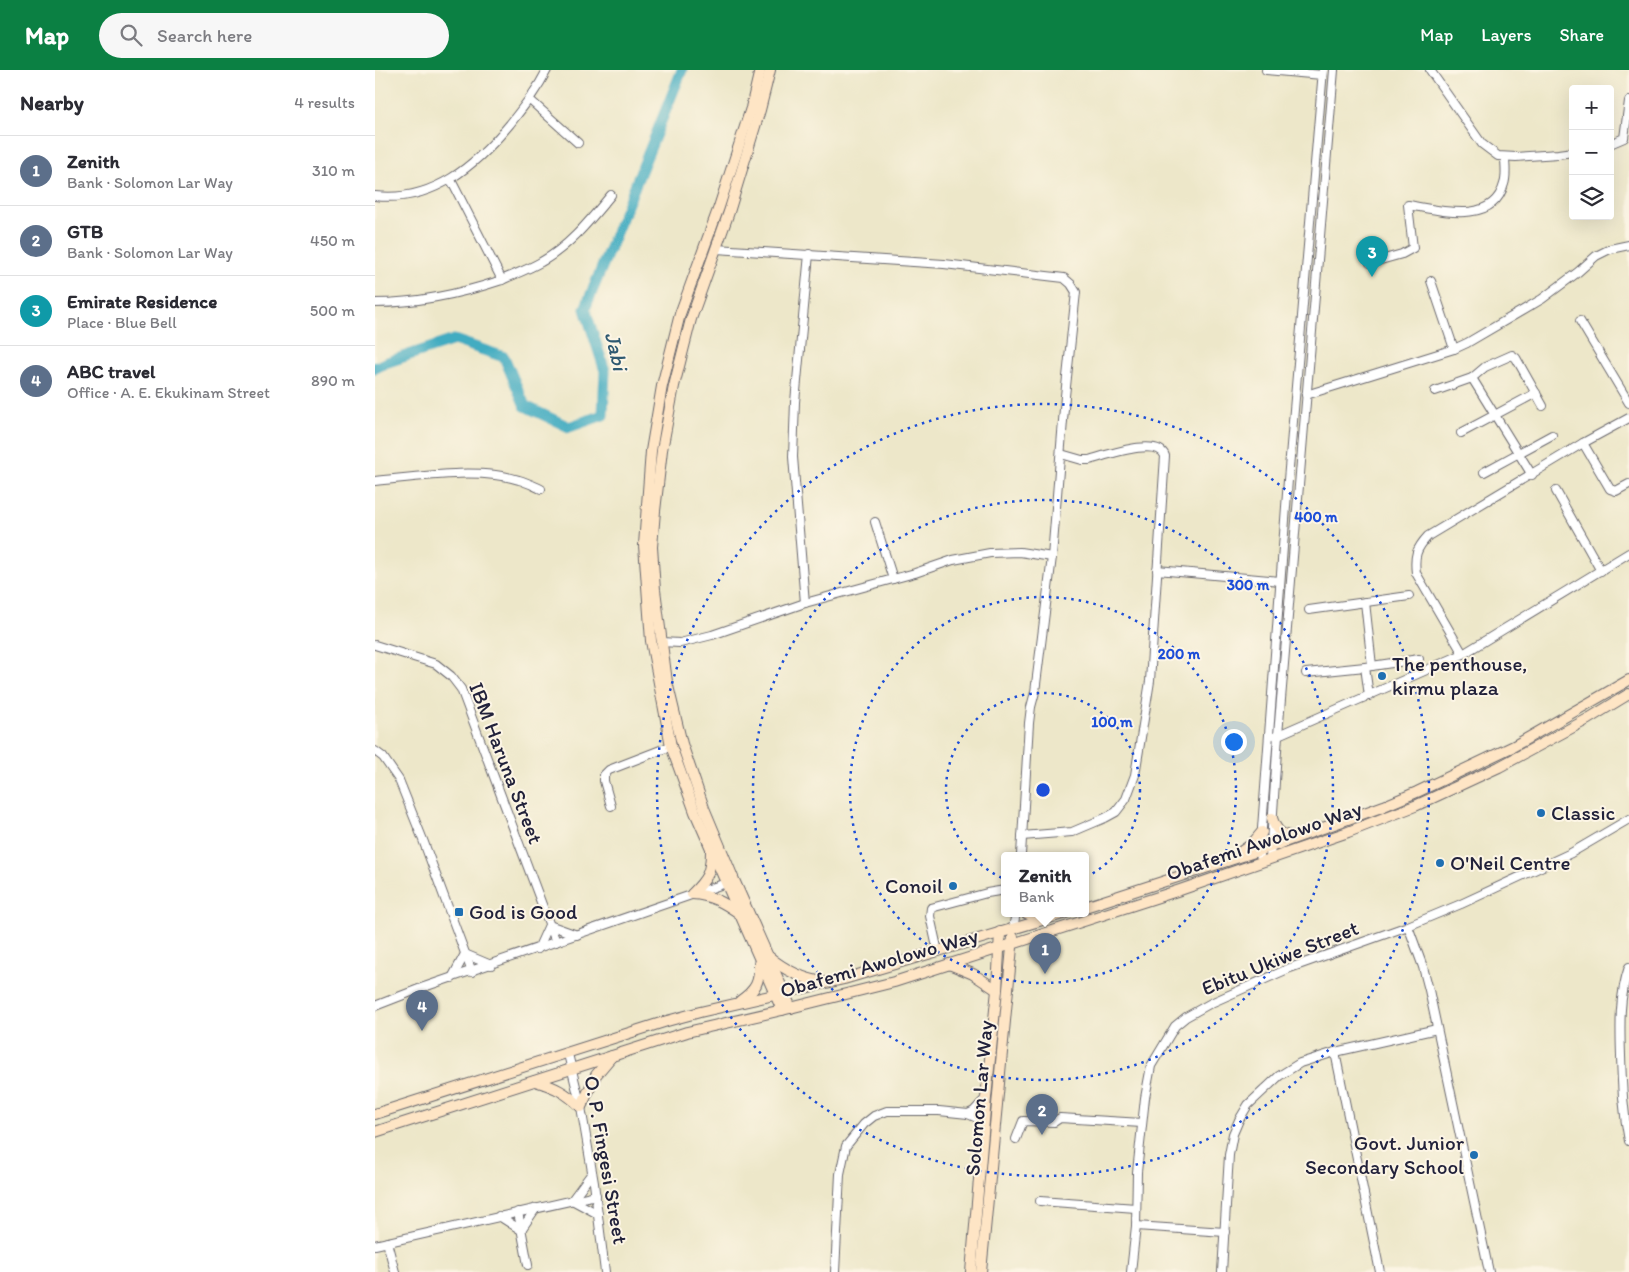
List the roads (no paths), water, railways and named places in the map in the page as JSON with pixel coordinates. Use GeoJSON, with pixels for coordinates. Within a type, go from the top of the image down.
{"type":"FeatureCollection","features":[{"type":"Feature","properties":{"kind":"main road"},"geometry":{"type":"LineString","coordinates":[[760,70],[751,108],[722,199],[679,314],[662,386],[651,451],[650,524],[655,590],[667,682],[682,744],[740,914],[763,956],[800,976],[810,980],[829,983]]}},
{"type":"Feature","properties":{"kind":"main road"},"geometry":{"type":"LineString","coordinates":[[770,70],[760,110],[716,249],[691,319],[674,386],[650,524],[644,546],[651,641],[671,746],[695,812],[730,881],[786,1009]]}},
{"type":"Feature","properties":{"kind":"main road","name":"Obafemi Awolowo Way"},"geometry":{"type":"LineString","coordinates":[[1089,906],[1222,863],[1384,806],[1540,732],[1629,680]]}},
{"type":"Feature","properties":{"kind":"main road","name":"Obafemi Awolowo Way"},"geometry":{"type":"LineString","coordinates":[[375,1132],[687,1032],[865,990],[1180,890],[1265,861],[1382,820],[1445,792],[1527,752],[1629,694]]}},
{"type":"Feature","properties":{"kind":"main road"},"geometry":{"type":"LineString","coordinates":[[1272,818],[1281,833],[1290,837],[1300,836]]}},
{"type":"Feature","properties":{"kind":"main road"},"geometry":{"type":"LineString","coordinates":[[1222,863],[1252,844],[1262,832]]}},
{"type":"Feature","properties":{"kind":"main road"},"geometry":{"type":"LineString","coordinates":[[692,894],[705,881],[710,870],[711,846]]}},
{"type":"Feature","properties":{"kind":"main road"},"geometry":{"type":"LineString","coordinates":[[692,894],[705,894],[740,914]]}},
{"type":"Feature","properties":{"kind":"main road"},"geometry":{"type":"LineString","coordinates":[[1035,917],[1042,920]]}},
{"type":"Feature","properties":{"kind":"main road","name":"Obafemi Awolowo Way"},"geometry":{"type":"LineString","coordinates":[[375,1114],[568,1054],[659,1023],[737,1003],[829,983],[1052,917]]}},
{"type":"Feature","properties":{"kind":"main road","name":"Solomon Lar Way"},"geometry":{"type":"LineString","coordinates":[[981,1272],[1013,928]]}},
{"type":"Feature","properties":{"kind":"main road","name":"Solomon Lar Way"},"geometry":{"type":"LineString","coordinates":[[971,1272],[983,1123],[997,990],[1000,932]]}},
{"type":"Feature","properties":{"kind":"main road"},"geometry":{"type":"LineString","coordinates":[[737,1003],[756,986],[763,956]]}},
{"type":"Feature","properties":{"kind":"main road"},"geometry":{"type":"LineString","coordinates":[[949,964],[973,974],[997,990]]}},
{"type":"Feature","properties":{"kind":"main road"},"geometry":{"type":"LineString","coordinates":[[535,1081],[566,1094],[581,1107],[596,1076],[612,1055]]}},
{"type":"Feature","properties":{"kind":"street"},"geometry":{"type":"LineString","coordinates":[[375,196],[398,197],[413,195],[451,180],[465,171],[500,136],[530,100],[547,70]]}},
{"type":"Feature","properties":{"kind":"street"},"geometry":{"type":"LineString","coordinates":[[1265,861],[1262,832],[1280,581],[1322,72],[1266,70]]}},
{"type":"Feature","properties":{"kind":"street"},"geometry":{"type":"LineString","coordinates":[[1265,848],[1272,818],[1334,70]]}},
{"type":"Feature","properties":{"kind":"street"},"geometry":{"type":"LineString","coordinates":[[1430,70],[1482,144],[1498,156],[1569,153]]}},
{"type":"Feature","properties":{"kind":"street"},"geometry":{"type":"LineString","coordinates":[[530,100],[578,143]]}},
{"type":"Feature","properties":{"kind":"street"},"geometry":{"type":"LineString","coordinates":[[1614,142],[1623,138],[1629,101]]}},
{"type":"Feature","properties":{"kind":"street"},"geometry":{"type":"LineString","coordinates":[[1370,263],[1401,254],[1413,248],[1408,205],[1465,212],[1483,210],[1497,200],[1505,183],[1505,156]]}},
{"type":"Feature","properties":{"kind":"street"},"geometry":{"type":"LineString","coordinates":[[451,180],[502,280]]}},
{"type":"Feature","properties":{"kind":"street"},"geometry":{"type":"LineString","coordinates":[[375,303],[431,300],[453,295],[502,280],[542,262],[564,246],[592,218],[611,194]]}},
{"type":"Feature","properties":{"kind":"street"},"geometry":{"type":"LineString","coordinates":[[1306,394],[1454,349],[1542,299],[1579,272],[1596,256],[1629,245]]}},
{"type":"Feature","properties":{"kind":"street"},"geometry":{"type":"LineString","coordinates":[[716,249],[944,264],[1063,278],[1067,280],[1076,292],[1052,557],[1035,692],[1029,723],[1021,852]]}},
{"type":"Feature","properties":{"kind":"street"},"geometry":{"type":"LineString","coordinates":[[805,604],[793,457],[795,402],[809,254]]}},
{"type":"Feature","properties":{"kind":"street"},"geometry":{"type":"LineString","coordinates":[[1431,281],[1454,349]]}},
{"type":"Feature","properties":{"kind":"street"},"geometry":{"type":"LineString","coordinates":[[1580,322],[1629,403]]}},
{"type":"Feature","properties":{"kind":"street"},"geometry":{"type":"LineString","coordinates":[[1435,391],[1472,378],[1485,367],[1512,355],[1516,358],[1543,406]]}},
{"type":"Feature","properties":{"kind":"street"},"geometry":{"type":"LineString","coordinates":[[1472,378],[1532,476]]}},
{"type":"Feature","properties":{"kind":"street"},"geometry":{"type":"LineString","coordinates":[[1461,433],[1536,393]]}},
{"type":"Feature","properties":{"kind":"street"},"geometry":{"type":"LineString","coordinates":[[1463,654],[1416,573],[1414,560],[1420,545],[1428,536],[1629,418]]}},
{"type":"Feature","properties":{"kind":"street"},"geometry":{"type":"LineString","coordinates":[[1483,472],[1552,435]]}},
{"type":"Feature","properties":{"kind":"street"},"geometry":{"type":"LineString","coordinates":[[1583,444],[1610,489],[1616,491],[1629,484]]}},
{"type":"Feature","properties":{"kind":"street"},"geometry":{"type":"LineString","coordinates":[[1022,836],[1072,832],[1089,826],[1116,812],[1126,799],[1135,775],[1150,681],[1164,452],[1153,447],[1140,447],[1089,460],[1061,454]]}},
{"type":"Feature","properties":{"kind":"street"},"geometry":{"type":"LineString","coordinates":[[375,481],[439,474],[488,475],[518,479],[541,489]]}},
{"type":"Feature","properties":{"kind":"street"},"geometry":{"type":"LineString","coordinates":[[1557,491],[1601,571]]}},
{"type":"Feature","properties":{"kind":"street"},"geometry":{"type":"LineString","coordinates":[[875,522],[893,580]]}},
{"type":"Feature","properties":{"kind":"street"},"geometry":{"type":"LineString","coordinates":[[661,642],[680,643],[713,635],[805,604],[893,580],[953,560],[990,553],[1020,552],[1052,557]]}},
{"type":"Feature","properties":{"kind":"street"},"geometry":{"type":"LineString","coordinates":[[1270,739],[1463,654],[1629,553]]}},
{"type":"Feature","properties":{"kind":"street"},"geometry":{"type":"LineString","coordinates":[[1157,570],[1280,581]]}},
{"type":"Feature","properties":{"kind":"street"},"geometry":{"type":"LineString","coordinates":[[1309,610],[1409,596]]}},
{"type":"Feature","properties":{"kind":"street"},"geometry":{"type":"LineString","coordinates":[[1365,602],[1369,696]]}},
{"type":"Feature","properties":{"kind":"street","name":"IBM Haruna Street"},"geometry":{"type":"LineString","coordinates":[[375,645],[436,664],[451,676],[461,690],[556,942]]}},
{"type":"Feature","properties":{"kind":"street"},"geometry":{"type":"LineString","coordinates":[[1306,673],[1368,667],[1419,659]]}},
{"type":"Feature","properties":{"kind":"street"},"geometry":{"type":"LineString","coordinates":[[611,806],[604,781],[604,775],[609,770],[671,746]]}},
{"type":"Feature","properties":{"kind":"street"},"geometry":{"type":"LineString","coordinates":[[375,751],[383,757],[399,780],[472,972]]}},
{"type":"Feature","properties":{"kind":"street","name":"Ebitu Ukiwe Street"},"geometry":{"type":"LineString","coordinates":[[1131,1272],[1136,1226],[1137,1172],[1151,1066],[1175,1026],[1186,1017],[1211,1003],[1291,968],[1408,926],[1461,904],[1571,853],[1629,819]]}},
{"type":"Feature","properties":{"kind":"street"},"geometry":{"type":"LineString","coordinates":[[375,1006],[730,881]]}},
{"type":"Feature","properties":{"kind":"street"},"geometry":{"type":"LineString","coordinates":[[938,952],[929,916],[931,908],[1001,891]]}},
{"type":"Feature","properties":{"kind":"street"},"geometry":{"type":"LineString","coordinates":[[1013,928],[1015,917]]}},
{"type":"Feature","properties":{"kind":"street"},"geometry":{"type":"LineString","coordinates":[[538,949],[549,925],[577,935]]}},
{"type":"Feature","properties":{"kind":"street"},"geometry":{"type":"LineString","coordinates":[[1408,926],[1423,967],[1489,1272]]}},
{"type":"Feature","properties":{"kind":"street"},"geometry":{"type":"LineString","coordinates":[[465,954],[491,965]]}},
{"type":"Feature","properties":{"kind":"street"},"geometry":{"type":"LineString","coordinates":[[452,978],[465,954]]}},
{"type":"Feature","properties":{"kind":"street"},"geometry":{"type":"LineString","coordinates":[[1629,967],[1624,981],[1620,1021],[1623,1110],[1629,1141]]}},
{"type":"Feature","properties":{"kind":"street"},"geometry":{"type":"LineString","coordinates":[[1222,1272],[1229,1155],[1233,1134],[1248,1105],[1279,1076],[1300,1063],[1335,1052],[1437,1029]]}},
{"type":"Feature","properties":{"kind":"street"},"geometry":{"type":"LineString","coordinates":[[1335,1052],[1380,1272]]}},
{"type":"Feature","properties":{"kind":"street","name":"O. P. Fingesi Street"},"geometry":{"type":"LineString","coordinates":[[568,1054],[581,1107],[596,1195],[605,1272]]}},
{"type":"Feature","properties":{"kind":"street"},"geometry":{"type":"LineString","coordinates":[[968,1114],[974,1111],[986,1098]]}},
{"type":"Feature","properties":{"kind":"street"},"geometry":{"type":"LineString","coordinates":[[835,1272],[840,1174],[846,1146],[863,1124],[887,1110],[939,1111],[968,1114],[983,1123]]}},
{"type":"Feature","properties":{"kind":"street"},"geometry":{"type":"LineString","coordinates":[[1016,1139],[1023,1121],[1054,1122],[1060,1118],[1142,1123]]}},
{"type":"Feature","properties":{"kind":"street"},"geometry":{"type":"LineString","coordinates":[[573,1200],[592,1173]]}},
{"type":"Feature","properties":{"kind":"street"},"geometry":{"type":"LineString","coordinates":[[375,1245],[596,1195]]}},
{"type":"Feature","properties":{"kind":"street"},"geometry":{"type":"LineString","coordinates":[[573,1200],[598,1214]]}},
{"type":"Feature","properties":{"kind":"street"},"geometry":{"type":"LineString","coordinates":[[1039,1201],[1136,1208]]}},
{"type":"Feature","properties":{"kind":"street"},"geometry":{"type":"LineString","coordinates":[[521,1230],[536,1208]]}},
{"type":"Feature","properties":{"kind":"street"},"geometry":{"type":"LineString","coordinates":[[518,1212],[528,1265]]}},
{"type":"Feature","properties":{"kind":"street"},"geometry":{"type":"LineString","coordinates":[[499,1216],[521,1230]]}},
{"type":"Feature","properties":{"kind":"street"},"geometry":{"type":"LineString","coordinates":[[1136,1226],[1225,1232]]}},
{"type":"Feature","properties":{"kind":"street"},"geometry":{"type":"LineString","coordinates":[[387,1242],[395,1272]]}},
{"type":"Feature","properties":{"kind":"waterway","name":"Jabi"},"geometry":{"type":"LineString","coordinates":[[375,368],[454,340],[504,357],[525,406],[569,427],[603,415],[605,371],[585,309],[682,70]]}},
{"type":"Feature","properties":{"kind":"place","name":"Emirate Residence"},"geometry":{"type":"Point","coordinates":[1372,277]}},
{"type":"Feature","properties":{"kind":"place","name":"The penthouse, kirmu plaza"},"geometry":{"type":"Point","coordinates":[1382,676]}},
{"type":"Feature","properties":{"kind":"place","name":"Classic"},"geometry":{"type":"Point","coordinates":[1541,813]}},
{"type":"Feature","properties":{"kind":"place","name":"O'Neil Centre"},"geometry":{"type":"Point","coordinates":[1440,863]}},
{"type":"Feature","properties":{"kind":"place","name":"Conoil"},"geometry":{"type":"Point","coordinates":[953,886]}},
{"type":"Feature","properties":{"kind":"place","name":"God is Good"},"geometry":{"type":"Point","coordinates":[459,912]}},
{"type":"Feature","properties":{"kind":"place","name":"Zenith"},"geometry":{"type":"Point","coordinates":[1045,974]}},
{"type":"Feature","properties":{"kind":"place","name":"ABC travel"},"geometry":{"type":"Point","coordinates":[422,1031]}},
{"type":"Feature","properties":{"kind":"place","name":"GTB"},"geometry":{"type":"Point","coordinates":[1042,1135]}},
{"type":"Feature","properties":{"kind":"place","name":"Govt. Junior Secondary School"},"geometry":{"type":"Point","coordinates":[1474,1155]}}]}
